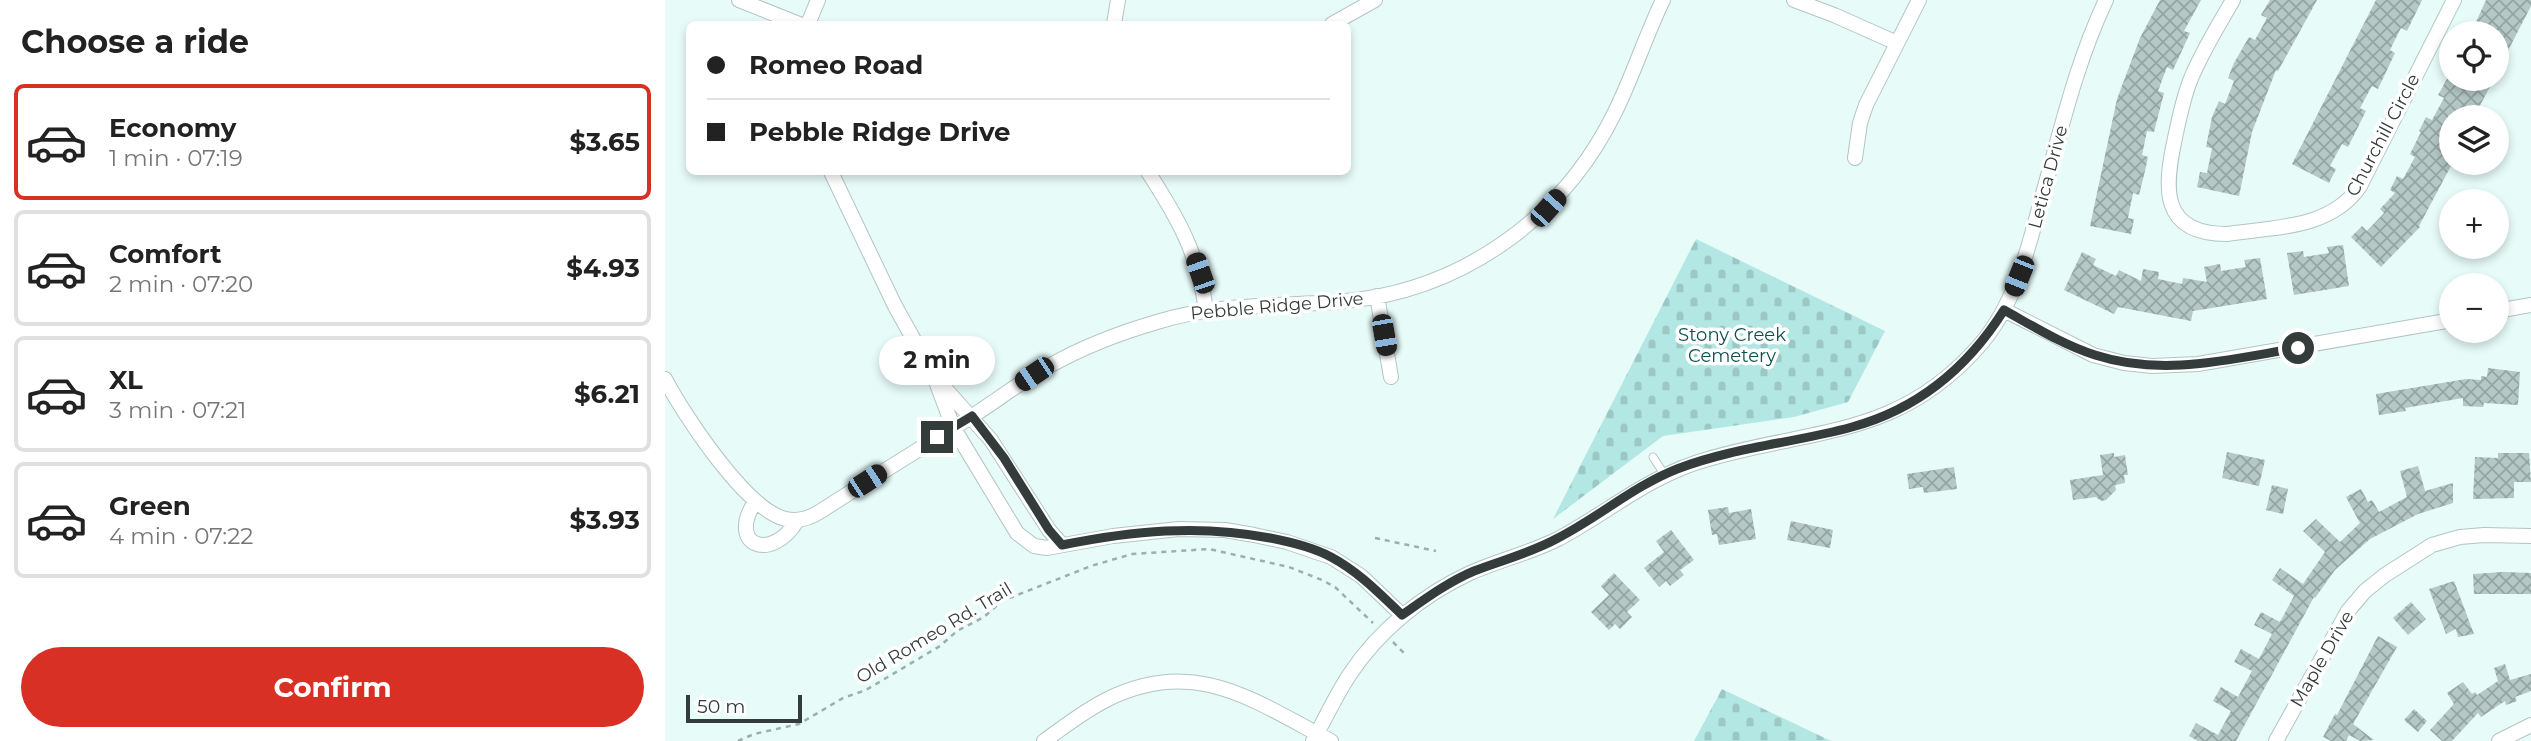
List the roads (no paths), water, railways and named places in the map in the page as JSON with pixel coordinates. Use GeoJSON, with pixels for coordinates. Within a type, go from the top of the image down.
{"type":"FeatureCollection","features":[{"type":"Feature","properties":{"kind":"street"},"geometry":{"type":"LineString","coordinates":[[739,0],[792,21]]}},
{"type":"Feature","properties":{"kind":"street"},"geometry":{"type":"LineString","coordinates":[[809,21],[818,0]]}},
{"type":"Feature","properties":{"kind":"street"},"geometry":{"type":"LineString","coordinates":[[1114,21],[1118,0]]}},
{"type":"Feature","properties":{"kind":"street"},"geometry":{"type":"LineString","coordinates":[[1337,21],[1375,0]]}},
{"type":"Feature","properties":{"kind":"street","name":"Pebble Ridge Drive"},"geometry":{"type":"LineString","coordinates":[[755,502],[746,517],[745,525],[749,537],[755,543],[767,546],[774,544],[782,539],[797,521],[821,511],[1034,374],[1081,349],[1157,321],[1206,311],[1249,305],[1345,301],[1377,296],[1443,277],[1475,262],[1514,237],[1548,208],[1573,180],[1602,138],[1663,0]]}},
{"type":"Feature","properties":{"kind":"street"},"geometry":{"type":"LineString","coordinates":[[1794,0],[1897,43]]}},
{"type":"Feature","properties":{"kind":"street"},"geometry":{"type":"LineString","coordinates":[[1855,158],[1866,104],[1919,0]]}},
{"type":"Feature","properties":{"kind":"street","name":"Letica Drive"},"geometry":{"type":"LineString","coordinates":[[1315,737],[1358,663],[1402,615],[1439,589],[1471,573],[1560,538],[1664,474],[1706,459],[1851,428],[1894,412],[1926,394],[1957,369],[1982,343],[2004,310],[2024,263],[2080,65],[2106,0]]}},
{"type":"Feature","properties":{"kind":"street","name":"Churchill Circle"},"geometry":{"type":"LineString","coordinates":[[2233,0],[2189,82],[2168,176],[2169,200],[2175,213],[2196,229],[2213,234],[2313,221],[2334,213],[2347,203],[2360,186],[2454,0]]}},
{"type":"Feature","properties":{"kind":"street"},"geometry":{"type":"LineString","coordinates":[[832,175],[895,306],[934,376],[953,427],[1017,533],[1034,546],[1047,548],[1123,534],[1179,529],[1225,530],[1287,542],[1314,550],[1345,565],[1361,576],[1402,615]]}},
{"type":"Feature","properties":{"kind":"street"},"geometry":{"type":"LineString","coordinates":[[1150,175],[1176,215],[1190,244],[1200,273],[1206,311]]}},
{"type":"Feature","properties":{"kind":"street"},"geometry":{"type":"LineString","coordinates":[[1377,296],[1391,377]]}},
{"type":"Feature","properties":{"kind":"street"},"geometry":{"type":"LineString","coordinates":[[2509,309],[2531,305]]}},
{"type":"Feature","properties":{"kind":"street"},"geometry":{"type":"LineString","coordinates":[[2004,310],[2093,355],[2124,363],[2152,366],[2198,364],[2439,322]]}},
{"type":"Feature","properties":{"kind":"street"},"geometry":{"type":"LineString","coordinates":[[934,376],[972,416],[1004,458],[1049,530],[1062,545]]}},
{"type":"Feature","properties":{"kind":"street"},"geometry":{"type":"LineString","coordinates":[[665,379],[697,431],[755,502],[772,514],[797,521]]}},
{"type":"Feature","properties":{"kind":"street","name":"Maple Drive"},"geometry":{"type":"LineString","coordinates":[[2276,741],[2348,611],[2365,591],[2404,560],[2442,542],[2484,535],[2531,536]]}},
{"type":"Feature","properties":{"kind":"street"},"geometry":{"type":"LineString","coordinates":[[1044,741],[1105,701],[1140,687],[1173,682],[1209,684],[1234,691],[1315,737],[1331,741]]}},
{"type":"Feature","properties":{"kind":"street"},"geometry":{"type":"LineString","coordinates":[[2500,741],[2531,725]]}},
{"type":"Feature","properties":{"kind":"lane"},"geometry":{"type":"LineString","coordinates":[[1653,457],[1664,474]]}},
{"type":"Feature","properties":{"kind":"park label","name":"Stony Creek Cemetery"},"geometry":{"type":"Point","coordinates":[1732,345]}}]}
